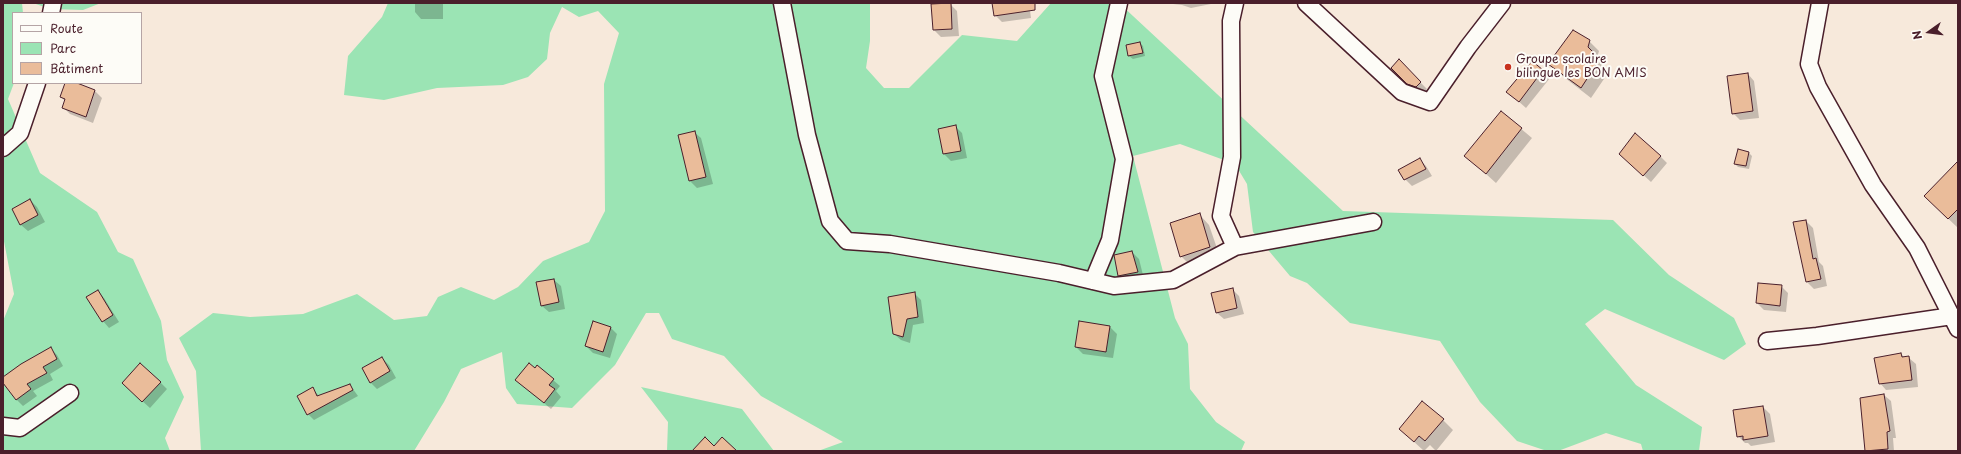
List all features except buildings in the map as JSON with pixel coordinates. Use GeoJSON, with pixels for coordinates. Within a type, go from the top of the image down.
{"type":"FeatureCollection","features":[{"type":"Feature","properties":{"kind":"street"},"geometry":{"type":"LineString","coordinates":[[782,3],[807,135],[830,221],[847,241],[890,244],[1059,273],[1114,286],[1173,280],[1235,247],[1373,222]]}},
{"type":"Feature","properties":{"kind":"street"},"geometry":{"type":"LineString","coordinates":[[1092,281],[1110,240],[1124,159],[1103,76],[1119,3]]}},
{"type":"Feature","properties":{"kind":"street"},"geometry":{"type":"LineString","coordinates":[[1235,3],[1231,21],[1232,157],[1221,216],[1235,247]]}},
{"type":"Feature","properties":{"kind":"street"},"geometry":{"type":"LineString","coordinates":[[1306,3],[1402,92],[1430,102],[1468,47],[1502,3]]}},
{"type":"Feature","properties":{"kind":"street"},"geometry":{"type":"LineString","coordinates":[[1766,341],[1955,323],[1917,248],[1872,185],[1818,87],[1808,64],[1820,3]]}},
{"type":"Feature","properties":{"kind":"street"},"geometry":{"type":"LineString","coordinates":[[3,148],[20,133],[37,84]]}},
{"type":"Feature","properties":{"kind":"street"},"geometry":{"type":"LineString","coordinates":[[3,426],[20,428],[70,393]]}},
{"type":"Feature","properties":{"kind":"green space"},"geometry":{"type":"Polygon","coordinates":[[[3,3],[22,3],[23,12],[12,12],[12,84],[14,84],[8,99],[40,173],[97,212],[118,252],[133,259],[161,321],[167,360],[184,397],[165,438],[170,451],[3,451],[3,321],[14,294],[3,236],[3,3]]]}},
{"type":"Feature","properties":{"kind":"green space"},"geometry":{"type":"Polygon","coordinates":[[[33,3],[101,3],[83,10],[50,9],[33,3]]]}},
{"type":"Feature","properties":{"kind":"green space"},"geometry":{"type":"Polygon","coordinates":[[[388,3],[870,3],[870,41],[866,68],[884,88],[909,88],[962,35],[1017,41],[1051,3],[1119,3],[1343,211],[1613,220],[1669,275],[1734,318],[1746,344],[1724,360],[1605,309],[1585,324],[1636,385],[1702,427],[1699,451],[1643,451],[1641,444],[1606,433],[1558,451],[1547,451],[1517,441],[1480,402],[1440,341],[1350,323],[1307,283],[1290,276],[1253,232],[1247,184],[1235,164],[1180,144],[1133,156],[1175,318],[1188,344],[1190,389],[1216,422],[1245,442],[1241,451],[818,451],[843,442],[761,396],[724,356],[672,339],[659,313],[646,313],[615,365],[572,408],[517,404],[506,388],[502,352],[461,369],[444,402],[414,451],[201,451],[196,371],[179,338],[213,313],[250,317],[303,314],[357,294],[394,320],[427,316],[438,297],[461,287],[494,300],[518,287],[543,261],[589,242],[605,211],[604,84],[619,33],[598,11],[579,17],[562,7],[550,33],[547,59],[528,77],[503,85],[437,88],[384,100],[344,95],[348,56],[382,17],[388,3]]]}},
{"type":"Feature","properties":{"kind":"green space"},"geometry":{"type":"Polygon","coordinates":[[[641,387],[742,409],[774,451],[667,451],[668,422],[641,387]]]}},
{"type":"Feature","properties":{"kind":"place","name":"Groupe scolaire bilingue les BON AMIS"},"geometry":{"type":"Point","coordinates":[1508,67]}}]}
